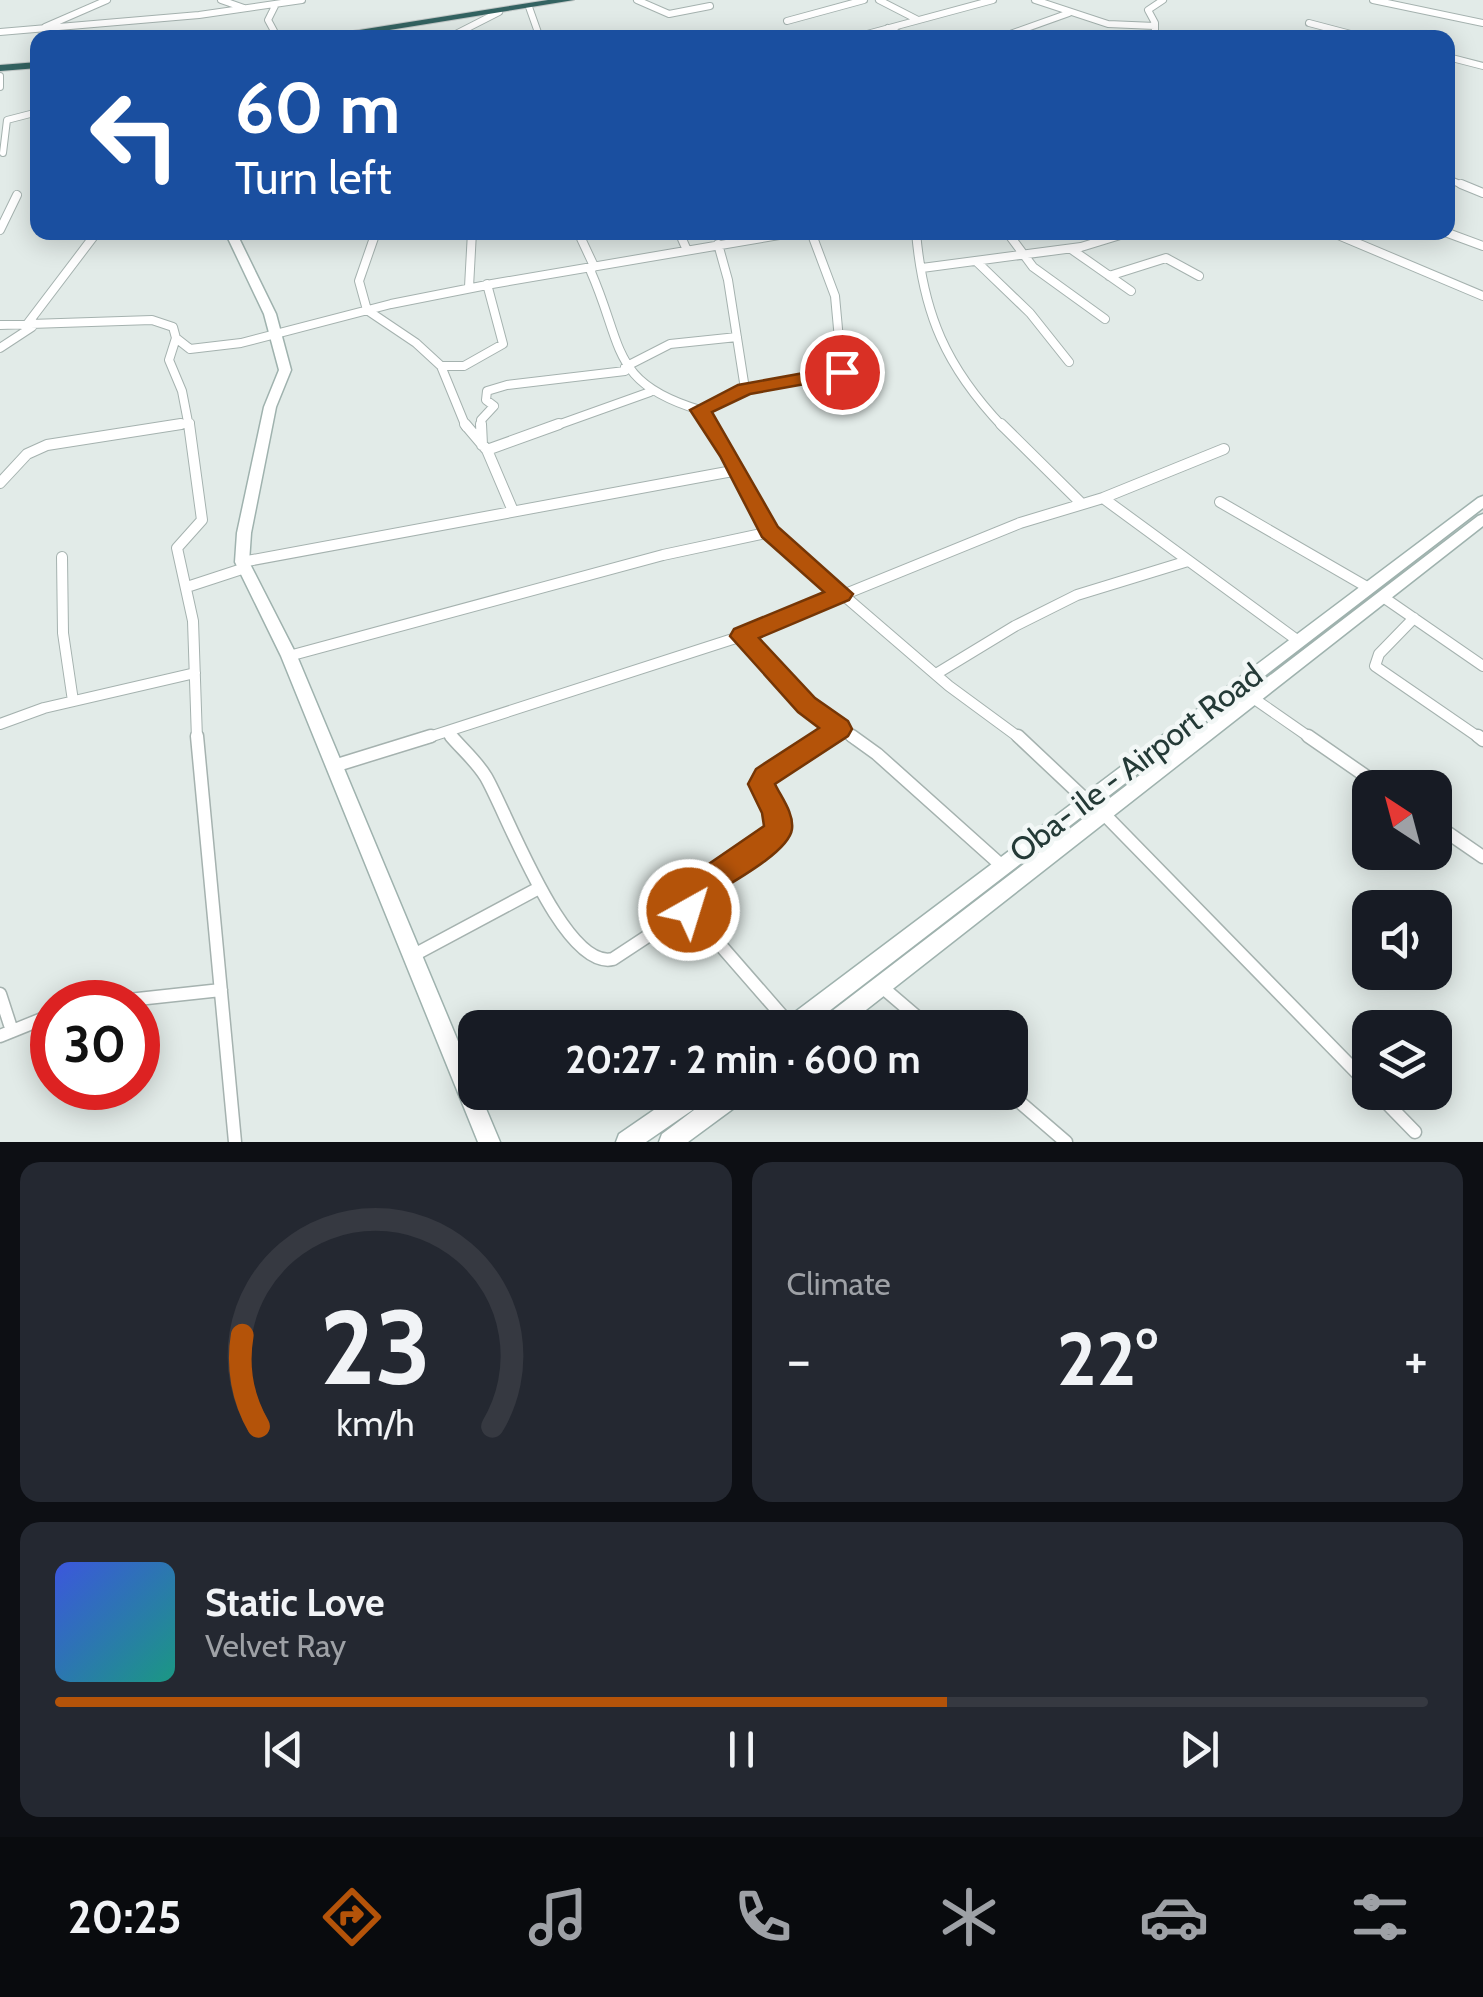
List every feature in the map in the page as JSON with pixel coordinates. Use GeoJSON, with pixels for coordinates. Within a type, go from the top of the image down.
{"type":"FeatureCollection","features":[{"type":"Feature","properties":{"kind":"highway"},"geometry":{"type":"LineString","coordinates":[[371,30],[569,0]]}},
{"type":"Feature","properties":{"kind":"highway"},"geometry":{"type":"LineString","coordinates":[[0,72],[30,66]]}},
{"type":"Feature","properties":{"kind":"main road"},"geometry":{"type":"LineString","coordinates":[[234,240],[276,332],[284,360],[284,376],[270,407],[244,533],[244,565],[289,656],[489,1142]]}},
{"type":"Feature","properties":{"kind":"main road","name":"Oba- ile - Airport Road"},"geometry":{"type":"LineString","coordinates":[[851,1010],[1276,680],[1483,500]]}},
{"type":"Feature","properties":{"kind":"main road","name":"Oba- ile - Airport Road"},"geometry":{"type":"LineString","coordinates":[[1441,540],[1466,533],[1483,520]]}},
{"type":"Feature","properties":{"kind":"main road"},"geometry":{"type":"LineString","coordinates":[[1466,533],[1483,544]]}},
{"type":"Feature","properties":{"kind":"main road","name":"Oba- ile - Airport Road"},"geometry":{"type":"LineString","coordinates":[[812,1010],[1297,640],[1375,592]]}},
{"type":"Feature","properties":{"kind":"main road"},"geometry":{"type":"LineString","coordinates":[[1260,669],[1276,680]]}},
{"type":"Feature","properties":{"kind":"main road"},"geometry":{"type":"LineString","coordinates":[[632,1141],[674,1110]]}},
{"type":"Feature","properties":{"kind":"main road"},"geometry":{"type":"LineString","coordinates":[[684,1138],[716,1110]]}},
{"type":"Feature","properties":{"kind":"street"},"geometry":{"type":"LineString","coordinates":[[44,27],[107,0]]}},
{"type":"Feature","properties":{"kind":"street"},"geometry":{"type":"LineString","coordinates":[[221,0],[245,8]]}},
{"type":"Feature","properties":{"kind":"street"},"geometry":{"type":"LineString","coordinates":[[0,32],[275,6],[302,0]]}},
{"type":"Feature","properties":{"kind":"street"},"geometry":{"type":"LineString","coordinates":[[636,0],[669,14],[710,6]]}},
{"type":"Feature","properties":{"kind":"street"},"geometry":{"type":"LineString","coordinates":[[786,21],[864,0]]}},
{"type":"Feature","properties":{"kind":"street"},"geometry":{"type":"LineString","coordinates":[[879,0],[919,20]]}},
{"type":"Feature","properties":{"kind":"street"},"geometry":{"type":"LineString","coordinates":[[880,30],[993,0]]}},
{"type":"Feature","properties":{"kind":"street"},"geometry":{"type":"LineString","coordinates":[[1035,0],[1114,25],[1155,26]]}},
{"type":"Feature","properties":{"kind":"street"},"geometry":{"type":"LineString","coordinates":[[1155,30],[1148,10],[1163,0]]}},
{"type":"Feature","properties":{"kind":"street"},"geometry":{"type":"LineString","coordinates":[[1373,0],[1483,23]]}},
{"type":"Feature","properties":{"kind":"street"},"geometry":{"type":"LineString","coordinates":[[273,30],[268,20],[275,6]]}},
{"type":"Feature","properties":{"kind":"street"},"geometry":{"type":"LineString","coordinates":[[529,7],[537,30]]}},
{"type":"Feature","properties":{"kind":"street"},"geometry":{"type":"LineString","coordinates":[[456,30],[498,12]]}},
{"type":"Feature","properties":{"kind":"street"},"geometry":{"type":"LineString","coordinates":[[1022,30],[1070,12]]}},
{"type":"Feature","properties":{"kind":"street"},"geometry":{"type":"LineString","coordinates":[[1309,23],[1336,30]]}},
{"type":"Feature","properties":{"kind":"street"},"geometry":{"type":"LineString","coordinates":[[888,28],[892,30]]}},
{"type":"Feature","properties":{"kind":"street"},"geometry":{"type":"LineString","coordinates":[[1455,59],[1483,66]]}},
{"type":"Feature","properties":{"kind":"street"},"geometry":{"type":"LineString","coordinates":[[0,72],[0,87]]}},
{"type":"Feature","properties":{"kind":"street"},"geometry":{"type":"LineString","coordinates":[[3,153],[7,120],[30,114]]}},
{"type":"Feature","properties":{"kind":"street"},"geometry":{"type":"LineString","coordinates":[[1455,181],[1483,193]]}},
{"type":"Feature","properties":{"kind":"street"},"geometry":{"type":"LineString","coordinates":[[0,230],[17,195]]}},
{"type":"Feature","properties":{"kind":"street"},"geometry":{"type":"LineString","coordinates":[[1455,236],[1483,246]]}},
{"type":"Feature","properties":{"kind":"street"},"geometry":{"type":"LineString","coordinates":[[0,348],[29,327],[91,240]]}},
{"type":"Feature","properties":{"kind":"street"},"geometry":{"type":"LineString","coordinates":[[373,240],[360,282],[367,310],[416,343],[441,366],[468,431],[485,448]]}},
{"type":"Feature","properties":{"kind":"street"},"geometry":{"type":"LineString","coordinates":[[469,287],[472,240]]}},
{"type":"Feature","properties":{"kind":"street"},"geometry":{"type":"LineString","coordinates":[[582,240],[593,264],[591,272],[607,303],[625,369],[650,392],[700,410],[738,470],[770,532],[936,674],[1019,737],[1088,800]]}},
{"type":"Feature","properties":{"kind":"street"},"geometry":{"type":"LineString","coordinates":[[682,240],[686,248]]}},
{"type":"Feature","properties":{"kind":"street"},"geometry":{"type":"LineString","coordinates":[[0,325],[152,320],[174,327],[176,338],[185,347],[196,349],[252,341],[469,287],[744,240]]}},
{"type":"Feature","properties":{"kind":"street"},"geometry":{"type":"LineString","coordinates":[[700,410],[745,389],[842,372],[842,340],[834,296],[814,240]]}},
{"type":"Feature","properties":{"kind":"street"},"geometry":{"type":"LineString","coordinates":[[917,240],[936,331],[950,362],[1014,440],[1081,503]]}},
{"type":"Feature","properties":{"kind":"street"},"geometry":{"type":"LineString","coordinates":[[1012,240],[1022,256],[1105,319]]}},
{"type":"Feature","properties":{"kind":"street"},"geometry":{"type":"LineString","coordinates":[[922,268],[1022,256],[1100,240]]}},
{"type":"Feature","properties":{"kind":"street"},"geometry":{"type":"LineString","coordinates":[[1350,240],[1483,296]]}},
{"type":"Feature","properties":{"kind":"street"},"geometry":{"type":"LineString","coordinates":[[718,244],[745,389]]}},
{"type":"Feature","properties":{"kind":"street"},"geometry":{"type":"LineString","coordinates":[[1070,248],[1130,291]]}},
{"type":"Feature","properties":{"kind":"street"},"geometry":{"type":"LineString","coordinates":[[1110,276],[1166,258],[1199,276]]}},
{"type":"Feature","properties":{"kind":"street"},"geometry":{"type":"LineString","coordinates":[[977,262],[1018,299],[1069,362]]}},
{"type":"Feature","properties":{"kind":"street"},"geometry":{"type":"LineString","coordinates":[[441,366],[475,362],[503,344],[486,284]]}},
{"type":"Feature","properties":{"kind":"street"},"geometry":{"type":"LineString","coordinates":[[513,511],[485,448],[480,420],[494,406],[486,400],[487,392],[507,385],[625,369],[670,344],[738,337]]}},
{"type":"Feature","properties":{"kind":"street"},"geometry":{"type":"LineString","coordinates":[[176,338],[168,354],[186,392],[194,484],[202,520],[178,553],[190,586],[197,634],[195,673],[235,1142]]}},
{"type":"Feature","properties":{"kind":"street"},"geometry":{"type":"LineString","coordinates":[[485,448],[650,392]]}},
{"type":"Feature","properties":{"kind":"street"},"geometry":{"type":"LineString","coordinates":[[0,483],[27,454],[47,446],[190,423]]}},
{"type":"Feature","properties":{"kind":"street"},"geometry":{"type":"LineString","coordinates":[[334,766],[742,636],[841,594],[1081,503],[1104,498],[1224,449]]}},
{"type":"Feature","properties":{"kind":"street"},"geometry":{"type":"LineString","coordinates":[[190,586],[244,565],[738,470]]}},
{"type":"Feature","properties":{"kind":"street"},"geometry":{"type":"LineString","coordinates":[[1104,498],[1297,640]]}},
{"type":"Feature","properties":{"kind":"street"},"geometry":{"type":"LineString","coordinates":[[1220,502],[1375,592],[1483,666]]}},
{"type":"Feature","properties":{"kind":"street"},"geometry":{"type":"LineString","coordinates":[[289,656],[663,555],[770,532]]}},
{"type":"Feature","properties":{"kind":"street"},"geometry":{"type":"LineString","coordinates":[[62,556],[63,633],[73,701]]}},
{"type":"Feature","properties":{"kind":"street"},"geometry":{"type":"LineString","coordinates":[[936,674],[1010,627],[1084,592],[1118,580],[1155,575],[1188,561]]}},
{"type":"Feature","properties":{"kind":"street"},"geometry":{"type":"LineString","coordinates":[[1414,618],[1378,654],[1375,666],[1483,740]]}},
{"type":"Feature","properties":{"kind":"street"},"geometry":{"type":"LineString","coordinates":[[742,636],[806,705],[877,754],[1001,865]]}},
{"type":"Feature","properties":{"kind":"street"},"geometry":{"type":"LineString","coordinates":[[0,724],[73,701],[195,673]]}},
{"type":"Feature","properties":{"kind":"street"},"geometry":{"type":"LineString","coordinates":[[1253,698],[1357,770]]}},
{"type":"Feature","properties":{"kind":"street"},"geometry":{"type":"LineString","coordinates":[[775,1010],[689,910],[691,892],[767,843],[778,830],[776,813],[762,784],[765,776],[839,729]]}},
{"type":"Feature","properties":{"kind":"street"},"geometry":{"type":"LineString","coordinates":[[447,732],[484,773],[539,888],[592,958],[605,961],[689,910]]}},
{"type":"Feature","properties":{"kind":"street"},"geometry":{"type":"LineString","coordinates":[[1104,814],[1352,1068]]}},
{"type":"Feature","properties":{"kind":"street"},"geometry":{"type":"LineString","coordinates":[[1452,836],[1483,857]]}},
{"type":"Feature","properties":{"kind":"street"},"geometry":{"type":"LineString","coordinates":[[411,956],[539,888]]}},
{"type":"Feature","properties":{"kind":"street"},"geometry":{"type":"LineString","coordinates":[[882,987],[909,1010]]}},
{"type":"Feature","properties":{"kind":"street"},"geometry":{"type":"LineString","coordinates":[[160,997],[221,990]]}},
{"type":"Feature","properties":{"kind":"street"},"geometry":{"type":"LineString","coordinates":[[0,994],[6,1034],[30,1024]]}},
{"type":"Feature","properties":{"kind":"street"},"geometry":{"type":"LineString","coordinates":[[1028,1109],[1066,1142]]}},
{"type":"Feature","properties":{"kind":"street"},"geometry":{"type":"LineString","coordinates":[[1394,1110],[1415,1132]]}},
{"type":"Feature","properties":{"kind":"route"},"geometry":{"type":"LineString","coordinates":[[689,910],[691,892],[767,843],[778,830],[776,813],[762,784],[765,776],[839,729],[806,705],[742,636],[841,594],[770,532],[730,456],[700,410],[745,389],[842,372]]}}]}
